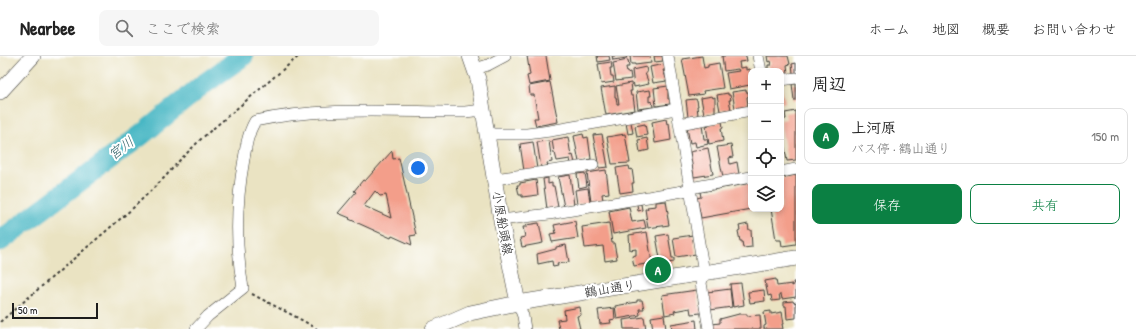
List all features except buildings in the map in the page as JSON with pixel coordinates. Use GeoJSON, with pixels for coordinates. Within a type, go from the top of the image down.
{"type":"FeatureCollection","features":[{"type":"Feature","properties":{"kind":"main road"},"geometry":{"type":"LineString","coordinates":[[0,92],[33,56]]}},
{"type":"Feature","properties":{"kind":"main road","name":"小原船頭線"},"geometry":{"type":"LineString","coordinates":[[472,62],[484,110],[496,179],[501,220],[518,303]]}},
{"type":"Feature","properties":{"kind":"main road","name":"鶴山通り"},"geometry":{"type":"LineString","coordinates":[[518,303],[796,258]]}},
{"type":"Feature","properties":{"kind":"main road"},"geometry":{"type":"LineString","coordinates":[[433,329],[470,312],[518,303]]}},
{"type":"Feature","properties":{"kind":"street"},"geometry":{"type":"LineString","coordinates":[[472,62],[488,65],[505,56]]}},
{"type":"Feature","properties":{"kind":"street"},"geometry":{"type":"LineString","coordinates":[[668,56],[704,273],[701,283],[709,329]]}},
{"type":"Feature","properties":{"kind":"street"},"geometry":{"type":"LineString","coordinates":[[758,56],[760,68]]}},
{"type":"Feature","properties":{"kind":"street"},"geometry":{"type":"LineString","coordinates":[[784,80],[796,78]]}},
{"type":"Feature","properties":{"kind":"street"},"geometry":{"type":"LineString","coordinates":[[488,134],[527,134],[550,132],[676,109]]}},
{"type":"Feature","properties":{"kind":"street"},"geometry":{"type":"LineString","coordinates":[[196,329],[208,316],[243,288],[237,243],[239,195],[241,173],[247,141],[250,129],[255,121],[276,116],[339,111],[465,112],[484,110]]}},
{"type":"Feature","properties":{"kind":"street"},"geometry":{"type":"LineString","coordinates":[[679,124],[748,112]]}},
{"type":"Feature","properties":{"kind":"street"},"geometry":{"type":"LineString","coordinates":[[496,179],[593,165]]}},
{"type":"Feature","properties":{"kind":"street"},"geometry":{"type":"LineString","coordinates":[[784,171],[796,169]]}},
{"type":"Feature","properties":{"kind":"street"},"geometry":{"type":"LineString","coordinates":[[501,220],[557,213],[683,191],[690,188],[748,178]]}},
{"type":"Feature","properties":{"kind":"street"},"geometry":{"type":"LineString","coordinates":[[518,303],[523,316],[525,329]]}},
{"type":"Feature","properties":{"kind":"path"},"geometry":{"type":"LineString","coordinates":[[0,322],[133,208],[165,178],[179,161],[202,138],[299,56]]}},
{"type":"Feature","properties":{"kind":"path"},"geometry":{"type":"LineString","coordinates":[[243,288],[317,329]]}},
{"type":"Feature","properties":{"kind":"waterway","name":"宮川"},"geometry":{"type":"LineString","coordinates":[[0,241],[140,136],[204,84],[243,56]]}},
{"type":"Feature","properties":{"kind":"place","name":"上河原"},"geometry":{"type":"Point","coordinates":[658,270]}}]}
